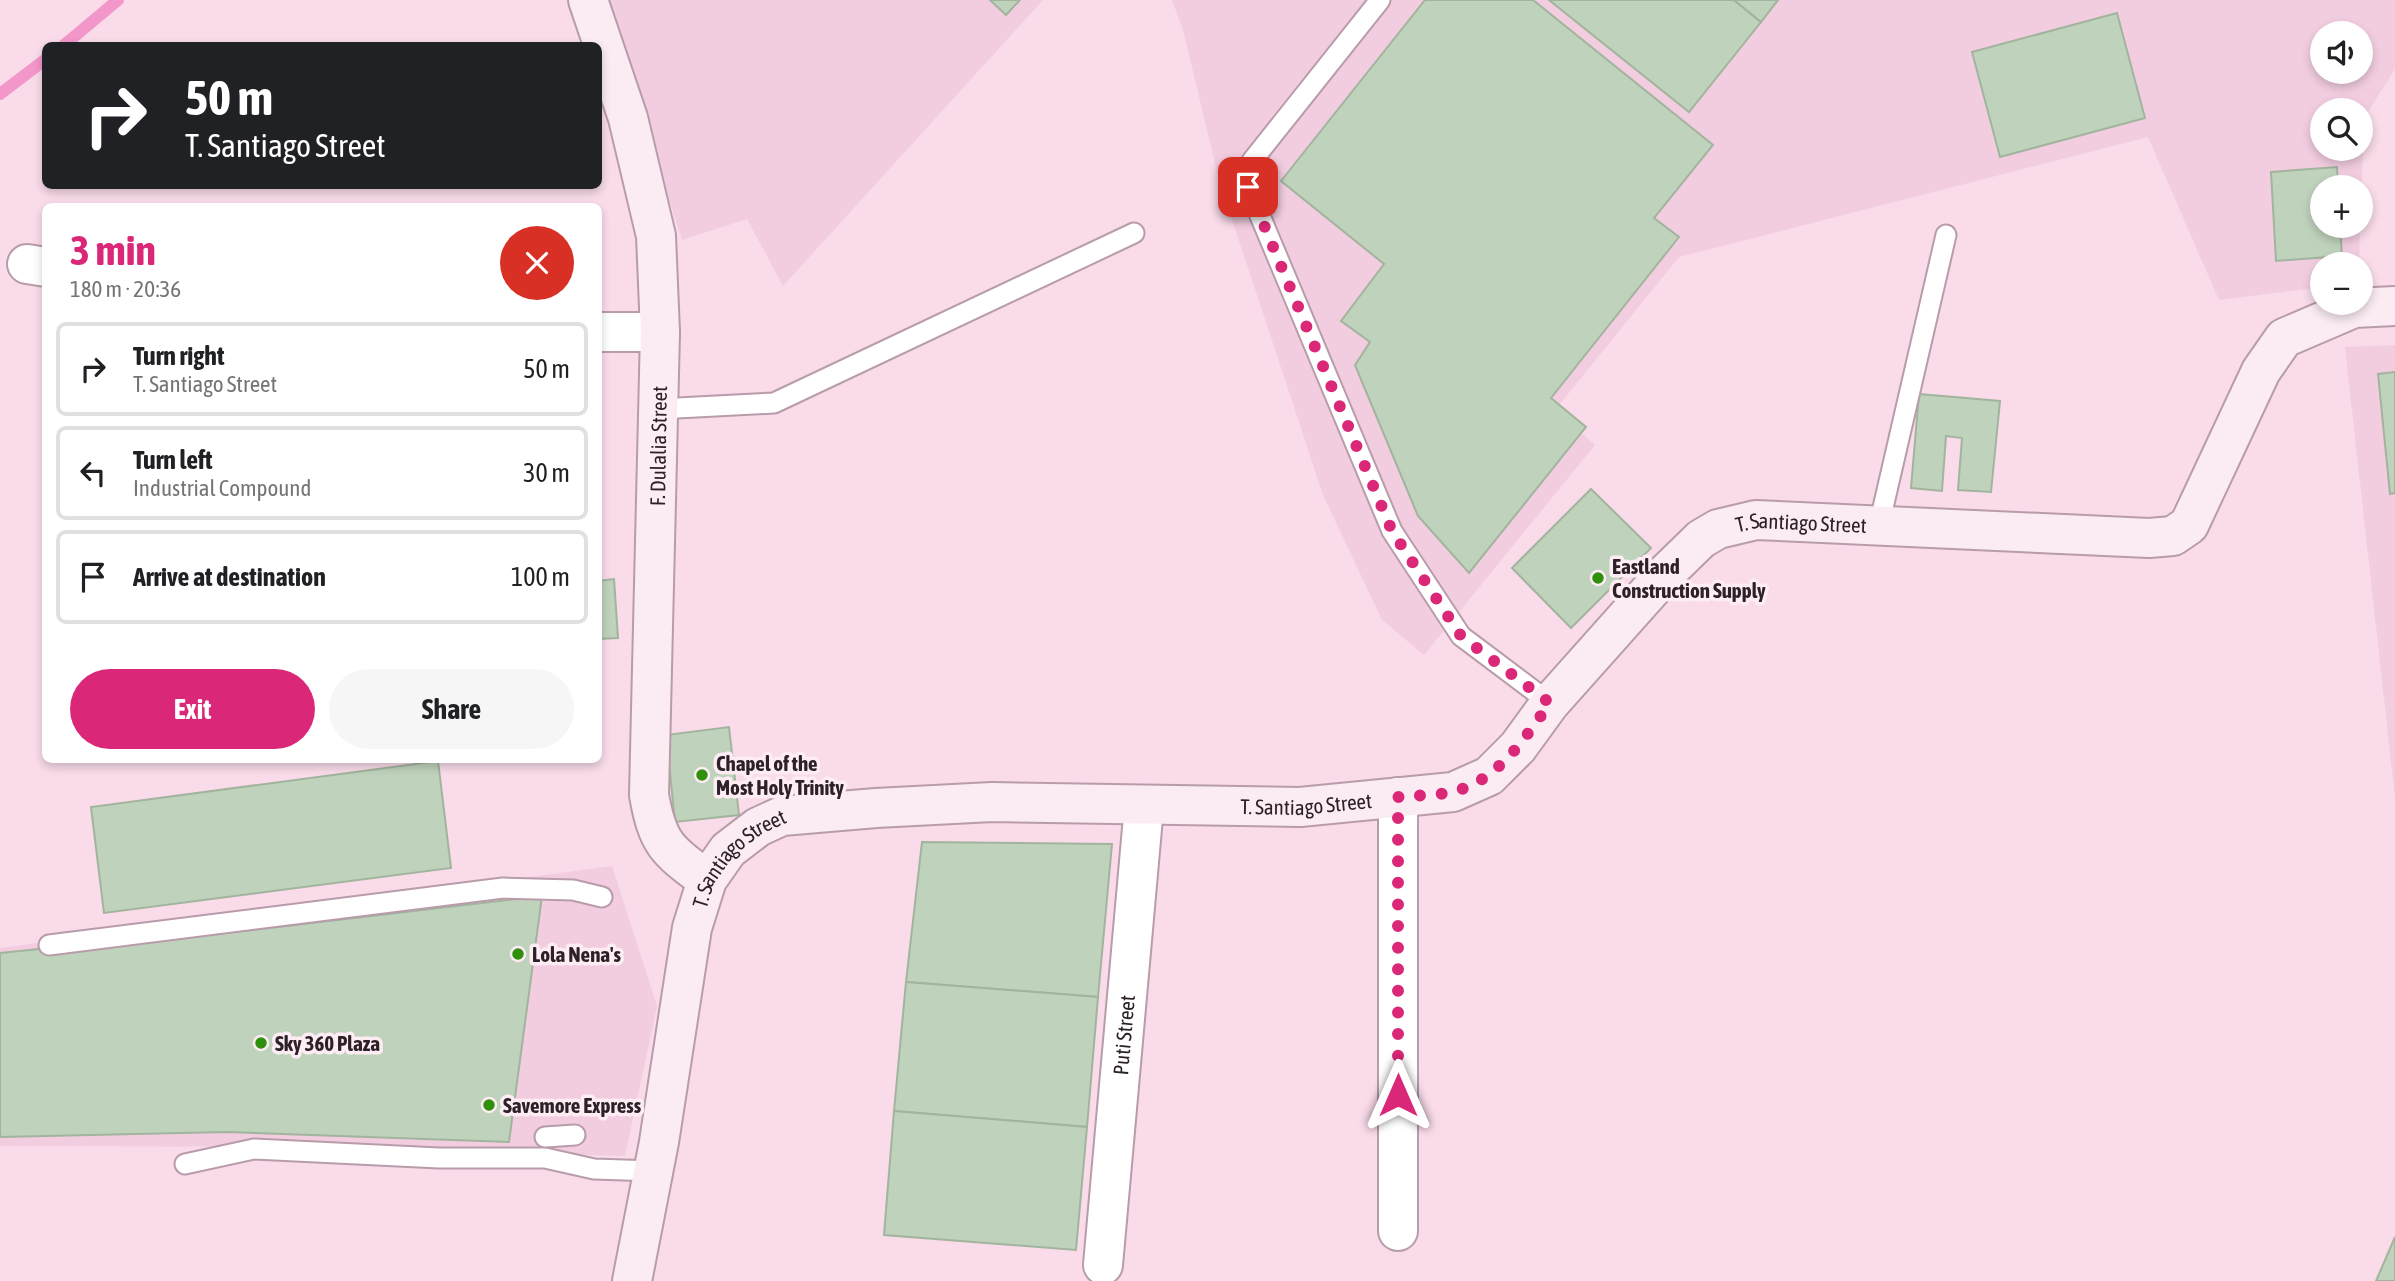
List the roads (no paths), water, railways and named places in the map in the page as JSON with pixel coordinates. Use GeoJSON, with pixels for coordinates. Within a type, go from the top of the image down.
{"type":"FeatureCollection","features":[{"type":"Feature","properties":{"kind":"main road","name":"F. Dulalia Street"},"geometry":{"type":"LineString","coordinates":[[588,0],[628,118],[656,236],[660,332],[649,795],[655,826],[671,853],[707,880]]}},
{"type":"Feature","properties":{"kind":"main road","name":"T. Santiago Street"},"geometry":{"type":"LineString","coordinates":[[632,1281],[654,1171],[692,928],[707,880],[728,850],[758,827],[782,816],[992,802],[1300,807],[1453,792],[1489,776],[1518,747],[1550,703],[1665,574],[1701,539],[1718,529],[1756,520],[2149,538],[2173,536],[2189,524],[2261,371],[2284,338],[2354,308],[2395,306]]}},
{"type":"Feature","properties":{"kind":"street"},"geometry":{"type":"LineString","coordinates":[[602,332],[660,332]]}},
{"type":"Feature","properties":{"kind":"street"},"geometry":{"type":"LineString","coordinates":[[1398,797],[1398,1231]]}},
{"type":"Feature","properties":{"kind":"street","name":"Puti Street"},"geometry":{"type":"LineString","coordinates":[[1103,1265],[1144,806]]}},
{"type":"Feature","properties":{"kind":"lane"},"geometry":{"type":"LineString","coordinates":[[1380,0],[1252,161],[1248,187],[1392,531],[1461,636],[1550,703]]}},
{"type":"Feature","properties":{"kind":"lane"},"geometry":{"type":"LineString","coordinates":[[658,409],[774,403],[1134,233]]}},
{"type":"Feature","properties":{"kind":"lane"},"geometry":{"type":"LineString","coordinates":[[1879,525],[1946,235]]}},
{"type":"Feature","properties":{"kind":"lane"},"geometry":{"type":"LineString","coordinates":[[49,945],[503,888],[573,890],[602,897]]}},
{"type":"Feature","properties":{"kind":"lane"},"geometry":{"type":"LineString","coordinates":[[545,1137],[575,1135]]}},
{"type":"Feature","properties":{"kind":"lane"},"geometry":{"type":"LineString","coordinates":[[185,1164],[254,1149],[439,1158],[545,1158],[594,1169],[654,1171]]}},
{"type":"Feature","properties":{"kind":"waterway"},"geometry":{"type":"LineString","coordinates":[[68,42],[118,0]]}},
{"type":"Feature","properties":{"kind":"waterway"},"geometry":{"type":"LineString","coordinates":[[0,94],[42,62]]}},
{"type":"Feature","properties":{"kind":"place","name":"Eastland Construction Supply"},"geometry":{"type":"Point","coordinates":[1598,578]}},
{"type":"Feature","properties":{"kind":"place","name":"Chapel of the Most Holy Trinity"},"geometry":{"type":"Point","coordinates":[702,775]}},
{"type":"Feature","properties":{"kind":"place","name":"Lola Nena's"},"geometry":{"type":"Point","coordinates":[518,954]}},
{"type":"Feature","properties":{"kind":"place","name":"Sky 360 Plaza"},"geometry":{"type":"Point","coordinates":[261,1043]}},
{"type":"Feature","properties":{"kind":"place","name":"Savemore Express"},"geometry":{"type":"Point","coordinates":[489,1105]}}]}
